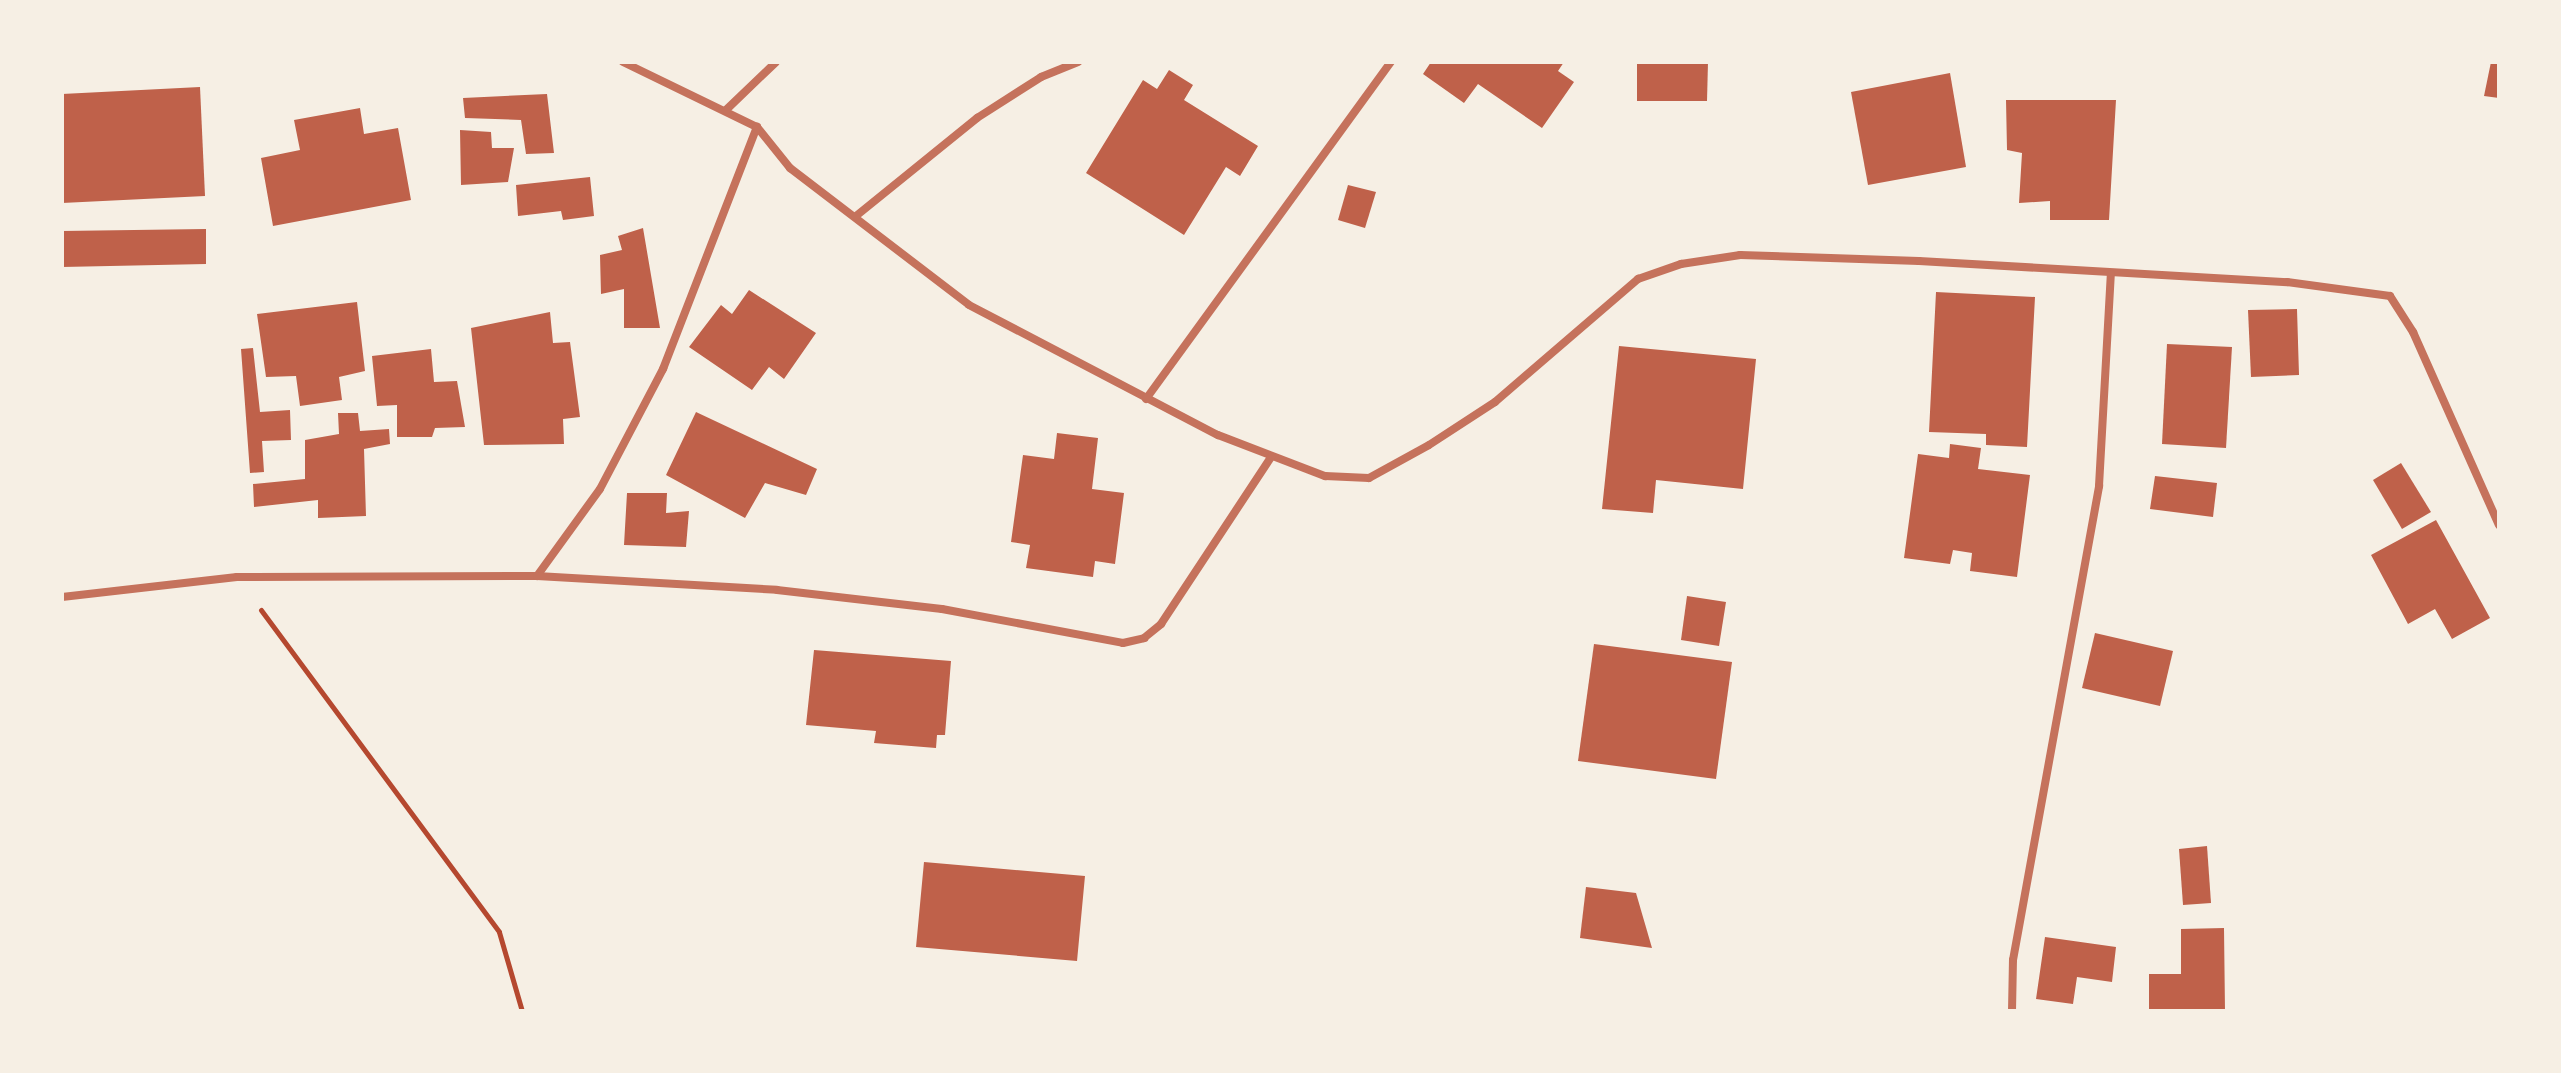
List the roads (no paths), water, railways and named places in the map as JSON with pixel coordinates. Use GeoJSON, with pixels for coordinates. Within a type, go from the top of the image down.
{"type":"FeatureCollection","features":[{"type":"Feature","properties":{"kind":"street"},"geometry":{"type":"LineString","coordinates":[[623,62],[757,127],[790,168],[969,305],[1146,399],[1271,457],[1325,476],[1369,478],[1495,402],[1638,279],[1681,264],[1740,255],[2287,282],[2390,296],[2413,332],[2499,525]]}},
{"type":"Feature","properties":{"kind":"street"},"geometry":{"type":"LineString","coordinates":[[726,110],[776,62]]}},
{"type":"Feature","properties":{"kind":"street"},"geometry":{"type":"LineString","coordinates":[[856,216],[977,118],[1041,77],[1078,62]]}},
{"type":"Feature","properties":{"kind":"street"},"geometry":{"type":"LineString","coordinates":[[1146,399],[1391,62]]}},
{"type":"Feature","properties":{"kind":"street"},"geometry":{"type":"LineString","coordinates":[[537,576],[600,489],[663,369],[757,127]]}},
{"type":"Feature","properties":{"kind":"street"},"geometry":{"type":"LineString","coordinates":[[2012,1011],[2013,960],[2099,486],[2111,274]]}},
{"type":"Feature","properties":{"kind":"street"},"geometry":{"type":"LineString","coordinates":[[62,597],[237,577],[537,576],[777,590],[927,607],[1123,643],[1144,638],[1161,624],[1271,457]]}}]}
